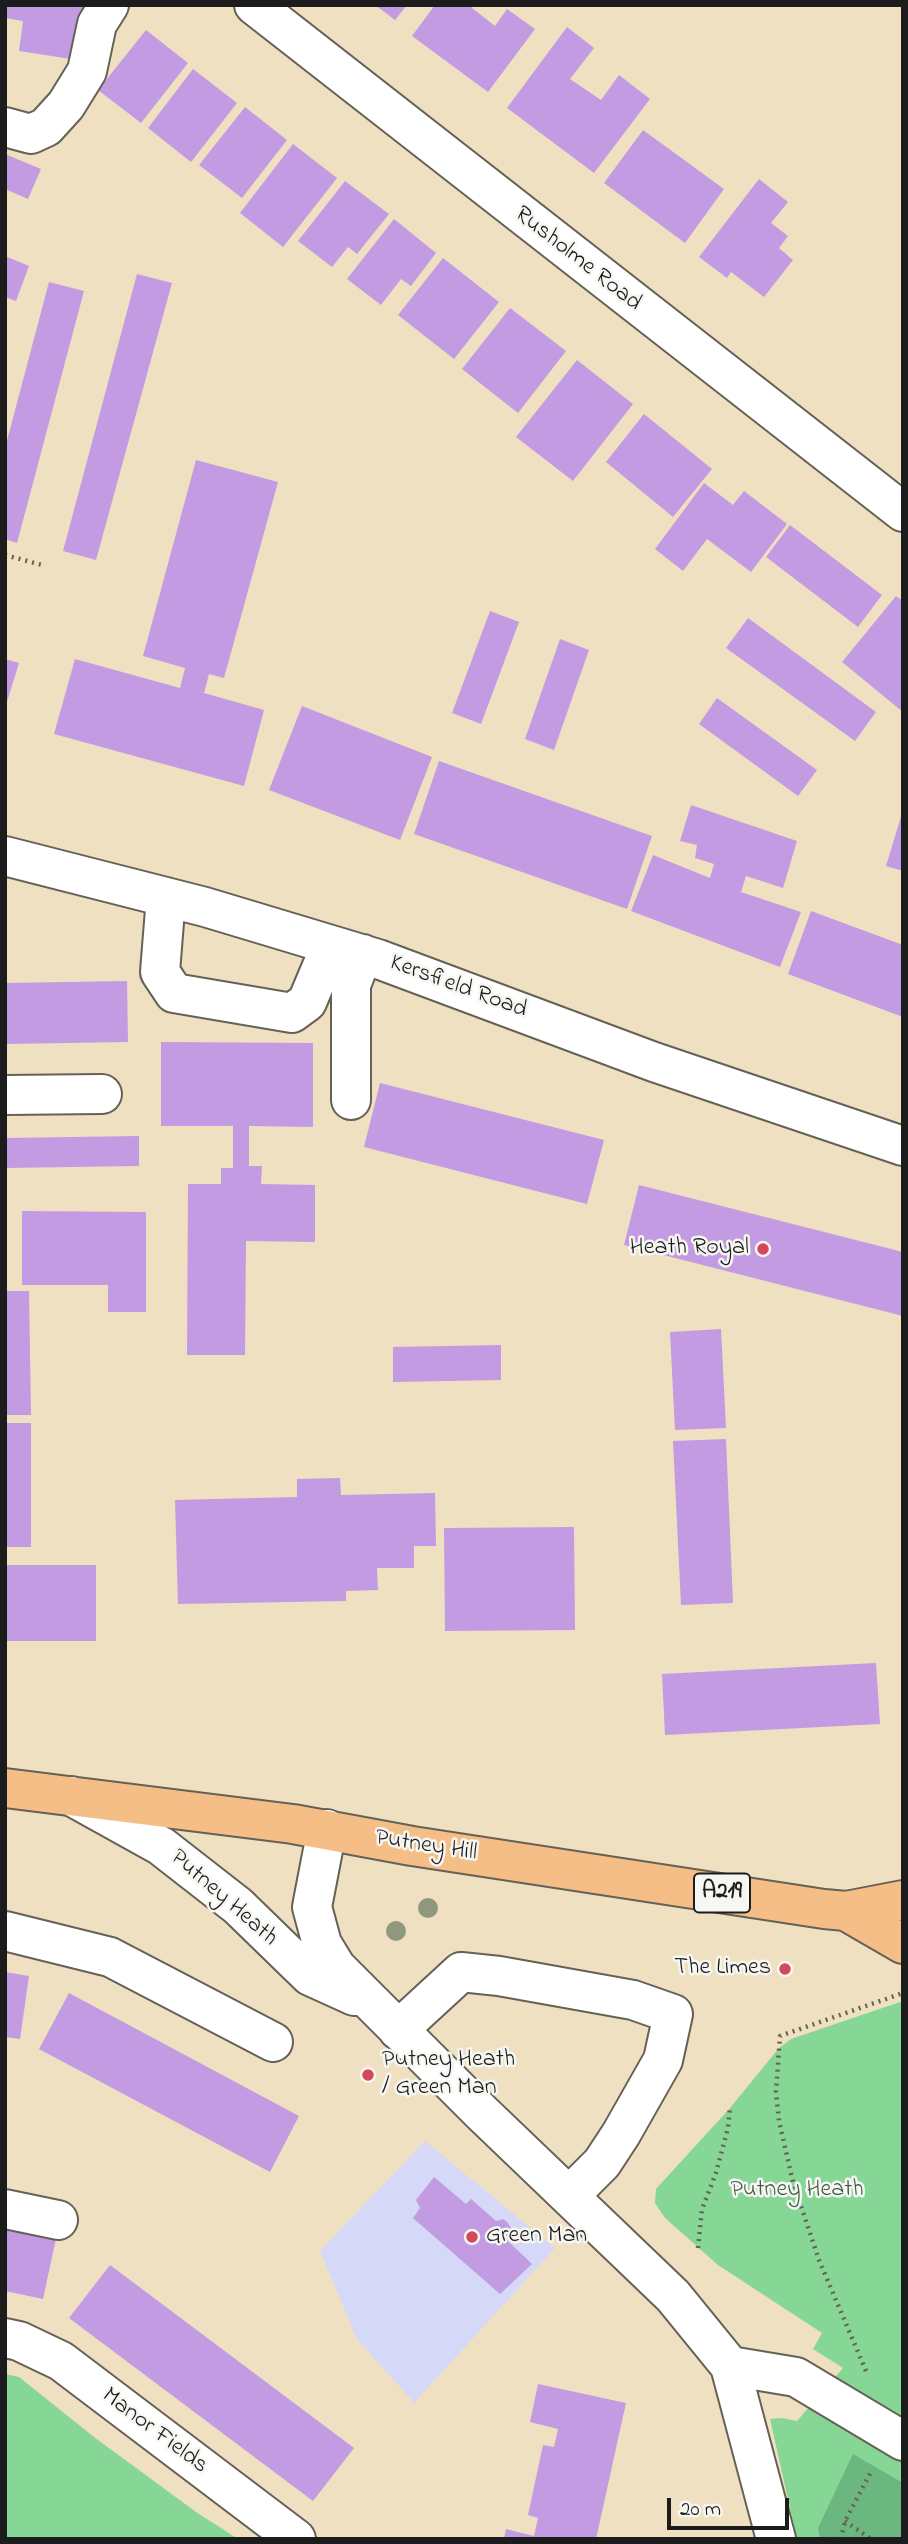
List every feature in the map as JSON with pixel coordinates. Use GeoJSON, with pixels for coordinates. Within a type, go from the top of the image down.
{"type":"FeatureCollection","features":[{"type":"Feature","properties":{"kind":"main road","name":"Putney Hill"},"geometry":{"type":"LineString","coordinates":[[5,1788],[327,1829],[412,1846],[846,1911]]}},
{"type":"Feature","properties":{"kind":"main road","name":"A219"},"geometry":{"type":"LineString","coordinates":[[846,1911],[903,1900]]}},
{"type":"Feature","properties":{"kind":"main road","name":"A219"},"geometry":{"type":"LineString","coordinates":[[846,1911],[903,1944]]}},
{"type":"Feature","properties":{"kind":"street"},"geometry":{"type":"LineString","coordinates":[[5,127],[31,134],[46,127],[66,105],[87,71],[97,24],[109,5]]}},
{"type":"Feature","properties":{"kind":"street","name":"Rusholme Road"},"geometry":{"type":"LineString","coordinates":[[254,5],[903,512]]}},
{"type":"Feature","properties":{"kind":"street","name":"Kersfield Road"},"geometry":{"type":"LineString","coordinates":[[5,856],[166,897],[347,950],[565,1027],[654,1062],[903,1146]]}},
{"type":"Feature","properties":{"kind":"street"},"geometry":{"type":"LineString","coordinates":[[166,897],[160,972],[174,993],[292,1013],[307,1002],[347,950]]}},
{"type":"Feature","properties":{"kind":"street"},"geometry":{"type":"LineString","coordinates":[[347,950],[351,985],[351,1100]]}},
{"type":"Feature","properties":{"kind":"street"},"geometry":{"type":"LineString","coordinates":[[5,1095],[102,1094]]}},
{"type":"Feature","properties":{"kind":"street","name":"Putney Heath"},"geometry":{"type":"LineString","coordinates":[[71,1795],[171,1853],[238,1906],[310,1976],[385,2017]]}},
{"type":"Feature","properties":{"kind":"street","name":"Putney Heath"},"geometry":{"type":"LineString","coordinates":[[327,1829],[312,1907],[322,1944],[336,1967],[673,2296],[730,2366],[776,2539]]}},
{"type":"Feature","properties":{"kind":"street"},"geometry":{"type":"LineString","coordinates":[[5,1931],[110,1957],[273,2042]]}},
{"type":"Feature","properties":{"kind":"street"},"geometry":{"type":"LineString","coordinates":[[385,2017],[461,1972],[499,1976],[633,2000],[673,2014],[663,2060],[621,2134],[601,2163],[569,2196]]}},
{"type":"Feature","properties":{"kind":"street"},"geometry":{"type":"LineString","coordinates":[[5,2209],[58,2220]]}},
{"type":"Feature","properties":{"kind":"street","name":"Manor Fields"},"geometry":{"type":"LineString","coordinates":[[5,2338],[19,2341],[61,2361],[296,2539]]}},
{"type":"Feature","properties":{"kind":"street"},"geometry":{"type":"LineString","coordinates":[[730,2366],[796,2377],[887,2432]]}},
{"type":"Feature","properties":{"kind":"path"},"geometry":{"type":"LineString","coordinates":[[5,555],[42,565]]}},
{"type":"Feature","properties":{"kind":"path"},"geometry":{"type":"LineString","coordinates":[[841,2539],[845,2521],[887,2432],[870,2383],[819,2260],[793,2182],[779,2121],[776,2092],[780,2036],[903,1993]]}},
{"type":"Feature","properties":{"kind":"path"},"geometry":{"type":"LineString","coordinates":[[698,2248],[702,2209],[716,2173],[728,2128],[730,2108]]}},
{"type":"Feature","properties":{"kind":"path"},"geometry":{"type":"LineString","coordinates":[[845,2521],[871,2539]]}},
{"type":"Feature","properties":{"kind":"shaded area"},"geometry":{"type":"Polygon","coordinates":[[[425,2141],[555,2248],[414,2403],[357,2339],[320,2251],[425,2141]]]}},
{"type":"Feature","properties":{"kind":"green space","name":"Putney Heath"},"geometry":{"type":"Polygon","coordinates":[[[903,2001],[903,2539],[797,2539],[770,2419],[797,2421],[843,2368],[813,2349],[822,2333],[718,2265],[665,2218],[655,2203],[656,2189],[730,2108],[779,2048],[791,2039],[903,2001]]]}},
{"type":"Feature","properties":{"kind":"green space"},"geometry":{"type":"Polygon","coordinates":[[[5,2374],[19,2377],[94,2437],[196,2512],[238,2539],[5,2539],[5,2374]]]}},
{"type":"Feature","properties":{"kind":"green space"},"geometry":{"type":"Polygon","coordinates":[[[853,2454],[903,2483],[903,2539],[820,2539],[818,2528],[853,2454]]]}},
{"type":"Feature","properties":{"kind":"building"},"geometry":{"type":"Polygon","coordinates":[[[5,5],[93,5],[84,61],[19,51],[23,21],[5,18],[5,5]]]}},
{"type":"Feature","properties":{"kind":"building"},"geometry":{"type":"Polygon","coordinates":[[[375,5],[407,5],[395,20],[375,5]]]}},
{"type":"Feature","properties":{"kind":"building"},"geometry":{"type":"Polygon","coordinates":[[[435,5],[474,5],[472,8],[495,26],[507,9],[535,29],[488,92],[412,36],[435,5]]]}},
{"type":"Feature","properties":{"kind":"building"},"geometry":{"type":"Polygon","coordinates":[[[567,27],[594,48],[570,79],[601,100],[619,75],[650,99],[594,173],[507,108],[567,27]]]}},
{"type":"Feature","properties":{"kind":"building"},"geometry":{"type":"Polygon","coordinates":[[[146,30],[188,63],[141,123],[98,90],[146,30]]]}},
{"type":"Feature","properties":{"kind":"building"},"geometry":{"type":"Polygon","coordinates":[[[193,69],[237,103],[191,162],[148,128],[193,69]]]}},
{"type":"Feature","properties":{"kind":"building"},"geometry":{"type":"Polygon","coordinates":[[[245,107],[287,140],[242,198],[199,165],[245,107]]]}},
{"type":"Feature","properties":{"kind":"building"},"geometry":{"type":"Polygon","coordinates":[[[643,130],[724,189],[685,243],[604,183],[643,130]]]}},
{"type":"Feature","properties":{"kind":"building"},"geometry":{"type":"Polygon","coordinates":[[[293,144],[337,178],[283,247],[240,213],[293,144]]]}},
{"type":"Feature","properties":{"kind":"building"},"geometry":{"type":"Polygon","coordinates":[[[5,154],[41,169],[28,199],[5,189],[5,154]]]}},
{"type":"Feature","properties":{"kind":"building"},"geometry":{"type":"Polygon","coordinates":[[[759,179],[788,202],[771,223],[788,236],[779,248],[793,260],[764,297],[731,272],[727,278],[699,257],[759,179]]]}},
{"type":"Feature","properties":{"kind":"building"},"geometry":{"type":"Polygon","coordinates":[[[345,181],[389,214],[357,254],[348,247],[332,267],[298,241],[345,181]]]}},
{"type":"Feature","properties":{"kind":"building"},"geometry":{"type":"Polygon","coordinates":[[[394,219],[436,253],[411,286],[401,279],[381,305],[347,279],[394,219]]]}},
{"type":"Feature","properties":{"kind":"building"},"geometry":{"type":"Polygon","coordinates":[[[5,256],[29,266],[16,301],[5,297],[5,256]]]}},
{"type":"Feature","properties":{"kind":"building"},"geometry":{"type":"Polygon","coordinates":[[[443,258],[499,302],[454,359],[398,315],[443,258]]]}},
{"type":"Feature","properties":{"kind":"building"},"geometry":{"type":"Polygon","coordinates":[[[137,274],[172,283],[96,560],[63,551],[137,274]]]}},
{"type":"Feature","properties":{"kind":"building"},"geometry":{"type":"Polygon","coordinates":[[[49,282],[84,291],[17,543],[5,539],[5,448],[49,282]]]}},
{"type":"Feature","properties":{"kind":"building"},"geometry":{"type":"Polygon","coordinates":[[[510,308],[566,351],[518,413],[462,369],[510,308]]]}},
{"type":"Feature","properties":{"kind":"building"},"geometry":{"type":"Polygon","coordinates":[[[577,360],[633,404],[573,481],[516,437],[577,360]]]}},
{"type":"Feature","properties":{"kind":"building"},"geometry":{"type":"Polygon","coordinates":[[[644,414],[712,469],[673,517],[606,462],[644,414]]]}},
{"type":"Feature","properties":{"kind":"building"},"geometry":{"type":"Polygon","coordinates":[[[196,460],[278,482],[224,678],[209,674],[204,693],[264,710],[244,786],[54,734],[75,659],[180,688],[185,668],[143,656],[196,460]]]}},
{"type":"Feature","properties":{"kind":"building"},"geometry":{"type":"Polygon","coordinates":[[[704,483],[733,505],[744,491],[787,524],[751,572],[707,539],[683,571],[655,549],[704,483]]]}},
{"type":"Feature","properties":{"kind":"building"},"geometry":{"type":"Polygon","coordinates":[[[790,525],[882,595],[858,627],[766,557],[790,525]]]}},
{"type":"Feature","properties":{"kind":"building"},"geometry":{"type":"Polygon","coordinates":[[[896,596],[903,601],[903,712],[842,662],[896,596]]]}},
{"type":"Feature","properties":{"kind":"building"},"geometry":{"type":"Polygon","coordinates":[[[490,611],[519,622],[481,724],[452,713],[490,611]]]}},
{"type":"Feature","properties":{"kind":"building"},"geometry":{"type":"Polygon","coordinates":[[[748,618],[876,712],[855,741],[726,648],[748,618]]]}},
{"type":"Feature","properties":{"kind":"building"},"geometry":{"type":"Polygon","coordinates":[[[560,639],[589,650],[554,750],[525,739],[560,639]]]}},
{"type":"Feature","properties":{"kind":"building"},"geometry":{"type":"Polygon","coordinates":[[[5,659],[19,663],[6,705],[5,705],[5,659]]]}},
{"type":"Feature","properties":{"kind":"building"},"geometry":{"type":"Polygon","coordinates":[[[717,698],[817,770],[798,796],[699,724],[717,698]]]}},
{"type":"Feature","properties":{"kind":"building"},"geometry":{"type":"Polygon","coordinates":[[[302,706],[432,757],[400,840],[269,790],[302,706]]]}},
{"type":"Feature","properties":{"kind":"building"},"geometry":{"type":"Polygon","coordinates":[[[439,761],[652,836],[627,909],[414,834],[439,761]]]}},
{"type":"Feature","properties":{"kind":"building"},"geometry":{"type":"Polygon","coordinates":[[[691,805],[797,841],[783,888],[746,876],[741,892],[801,912],[780,967],[631,911],[653,855],[710,878],[714,864],[695,858],[697,845],[680,841],[691,805]]]}},
{"type":"Feature","properties":{"kind":"building"},"geometry":{"type":"Polygon","coordinates":[[[903,810],[903,871],[886,866],[903,810]]]}},
{"type":"Feature","properties":{"kind":"building"},"geometry":{"type":"Polygon","coordinates":[[[811,911],[903,945],[903,1017],[788,974],[811,911]]]}},
{"type":"Feature","properties":{"kind":"building"},"geometry":{"type":"Polygon","coordinates":[[[127,981],[128,1042],[5,1044],[5,983],[127,981]]]}},
{"type":"Feature","properties":{"kind":"building"},"geometry":{"type":"Polygon","coordinates":[[[161,1042],[313,1043],[313,1127],[249,1126],[249,1166],[262,1166],[261,1184],[315,1185],[315,1242],[246,1241],[245,1355],[187,1355],[188,1184],[221,1184],[221,1168],[233,1168],[233,1126],[161,1126],[161,1042]]]}},
{"type":"Feature","properties":{"kind":"building","name":"Heath Royal"},"geometry":{"type":"Polygon","coordinates":[[[380,1083],[604,1140],[587,1204],[364,1147],[380,1083]]]}},
{"type":"Feature","properties":{"kind":"building"},"geometry":{"type":"Polygon","coordinates":[[[139,1136],[139,1166],[5,1168],[5,1138],[139,1136]]]}},
{"type":"Feature","properties":{"kind":"building","name":"Heath Royal"},"geometry":{"type":"Polygon","coordinates":[[[639,1185],[903,1252],[903,1316],[624,1245],[639,1185]]]}},
{"type":"Feature","properties":{"kind":"building"},"geometry":{"type":"Polygon","coordinates":[[[22,1211],[146,1212],[146,1312],[108,1312],[108,1285],[22,1285],[22,1211]]]}},
{"type":"Feature","properties":{"kind":"building"},"geometry":{"type":"Polygon","coordinates":[[[5,1291],[29,1291],[31,1415],[5,1415],[5,1291]]]}},
{"type":"Feature","properties":{"kind":"building"},"geometry":{"type":"Polygon","coordinates":[[[721,1329],[726,1428],[675,1430],[670,1332],[721,1329]]]}},
{"type":"Feature","properties":{"kind":"building"},"geometry":{"type":"Polygon","coordinates":[[[501,1345],[501,1380],[393,1382],[393,1347],[501,1345]]]}},
{"type":"Feature","properties":{"kind":"building"},"geometry":{"type":"Polygon","coordinates":[[[5,1423],[31,1423],[31,1547],[5,1547],[5,1423]]]}},
{"type":"Feature","properties":{"kind":"building"},"geometry":{"type":"Polygon","coordinates":[[[726,1439],[733,1603],[681,1605],[673,1441],[726,1439]]]}},
{"type":"Feature","properties":{"kind":"building"},"geometry":{"type":"Polygon","coordinates":[[[340,1478],[341,1495],[435,1493],[436,1546],[414,1546],[414,1568],[377,1568],[378,1590],[346,1591],[346,1601],[178,1604],[175,1500],[297,1497],[297,1479],[340,1478]]]}},
{"type":"Feature","properties":{"kind":"building"},"geometry":{"type":"Polygon","coordinates":[[[574,1527],[575,1630],[445,1631],[444,1528],[574,1527]]]}},
{"type":"Feature","properties":{"kind":"building"},"geometry":{"type":"Polygon","coordinates":[[[5,1565],[96,1565],[96,1641],[5,1641],[5,1565]]]}},
{"type":"Feature","properties":{"kind":"building"},"geometry":{"type":"Polygon","coordinates":[[[876,1663],[880,1724],[665,1735],[662,1674],[876,1663]]]}},
{"type":"Feature","properties":{"kind":"building"},"geometry":{"type":"Polygon","coordinates":[[[5,1972],[29,1976],[20,2039],[5,2037],[5,1972]]]}},
{"type":"Feature","properties":{"kind":"building"},"geometry":{"type":"Polygon","coordinates":[[[69,1993],[299,2116],[270,2172],[39,2049],[69,1993]]]}},
{"type":"Feature","properties":{"kind":"building","name":"Green Man"},"geometry":{"type":"Polygon","coordinates":[[[434,2177],[466,2204],[471,2199],[496,2221],[503,2219],[507,2222],[511,2228],[508,2241],[532,2264],[500,2294],[413,2218],[420,2208],[416,2200],[434,2177]]]}},
{"type":"Feature","properties":{"kind":"building"},"geometry":{"type":"Polygon","coordinates":[[[5,2224],[57,2234],[43,2299],[5,2291],[5,2224]]]}},
{"type":"Feature","properties":{"kind":"building"},"geometry":{"type":"Polygon","coordinates":[[[110,2265],[354,2448],[313,2501],[69,2318],[110,2265]]]}},
{"type":"Feature","properties":{"kind":"building"},"geometry":{"type":"Polygon","coordinates":[[[538,2384],[626,2403],[596,2539],[504,2539],[506,2529],[534,2536],[538,2518],[528,2515],[543,2445],[554,2447],[558,2429],[530,2422],[538,2384]]]}},
{"type":"Feature","properties":{"kind":"place","name":"Heath Royal"},"geometry":{"type":"Point","coordinates":[763,1249]}},
{"type":"Feature","properties":{"kind":"place","name":"The Limes"},"geometry":{"type":"Point","coordinates":[785,1969]}},
{"type":"Feature","properties":{"kind":"place","name":"Putney Heath / Green Man"},"geometry":{"type":"Point","coordinates":[368,2075]}},
{"type":"Feature","properties":{"kind":"place","name":"Green Man"},"geometry":{"type":"Point","coordinates":[472,2237]}}]}
